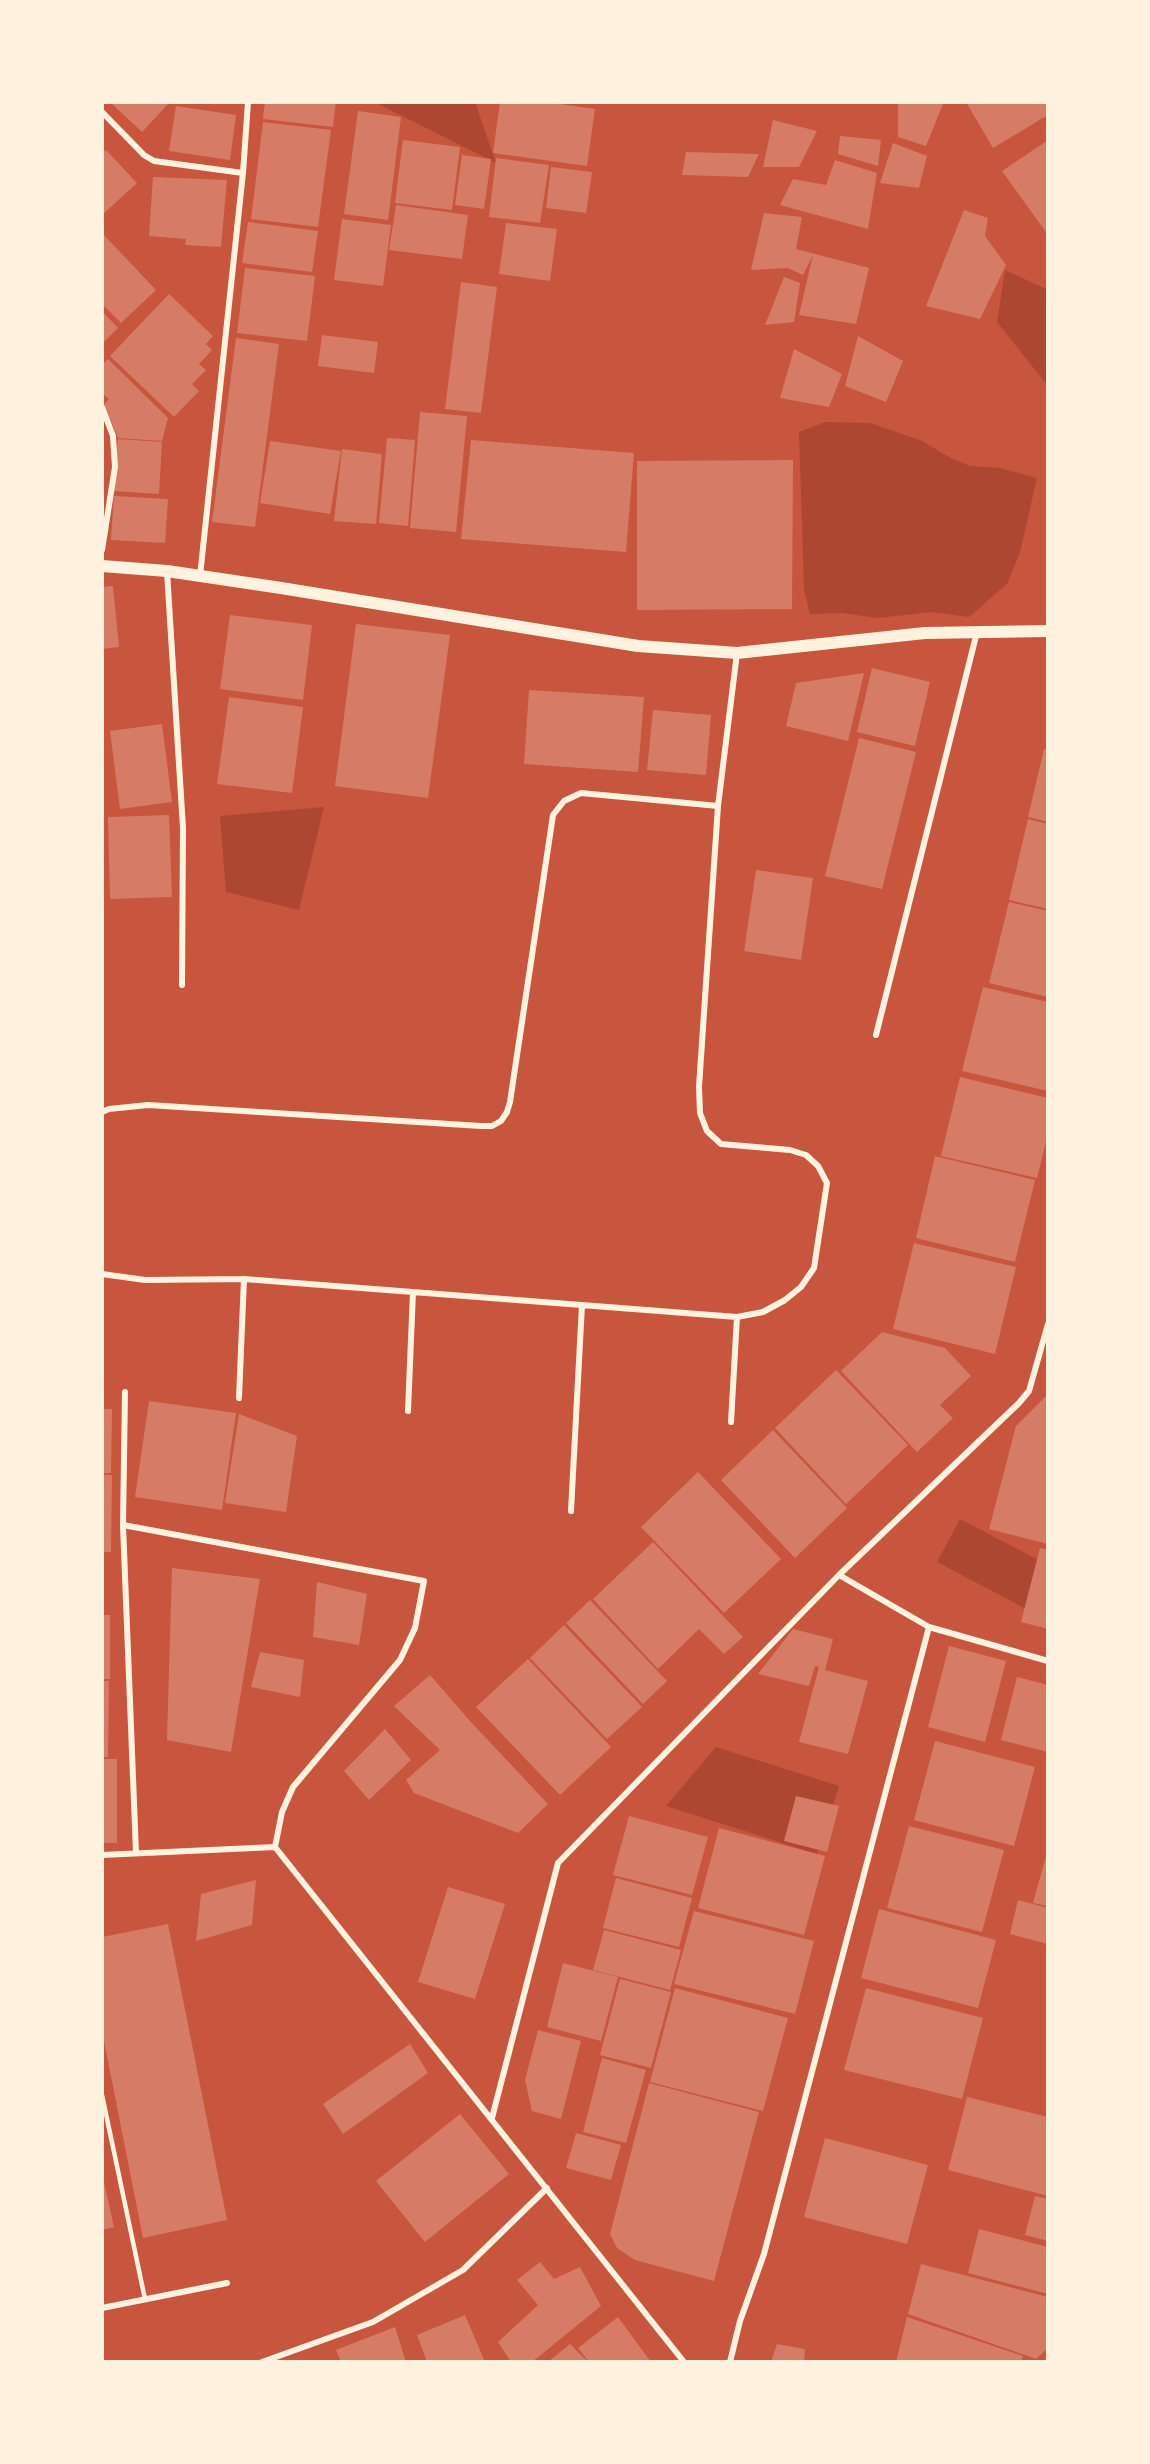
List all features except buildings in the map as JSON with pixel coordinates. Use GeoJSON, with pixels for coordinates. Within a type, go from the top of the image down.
{"type":"FeatureCollection","features":[{"type":"Feature","properties":{"kind":"main road"},"geometry":{"type":"LineString","coordinates":[[102,566],[167,571],[638,646],[737,653],[925,633],[1048,630]]}},
{"type":"Feature","properties":{"kind":"street"},"geometry":{"type":"LineString","coordinates":[[200,576],[243,173],[248,102]]}},
{"type":"Feature","properties":{"kind":"street"},"geometry":{"type":"LineString","coordinates":[[102,112],[144,155],[154,161],[243,173]]}},
{"type":"Feature","properties":{"kind":"street"},"geometry":{"type":"LineString","coordinates":[[102,407],[113,436],[115,467],[102,550]]}},
{"type":"Feature","properties":{"kind":"street"},"geometry":{"type":"LineString","coordinates":[[167,571],[183,828],[182,986]]}},
{"type":"Feature","properties":{"kind":"street"},"geometry":{"type":"LineString","coordinates":[[876,1035],[977,632]]}},
{"type":"Feature","properties":{"kind":"street"},"geometry":{"type":"LineString","coordinates":[[102,1274],[145,1280],[244,1279],[737,1317],[763,1312],[785,1300],[801,1287],[814,1268],[827,1183],[818,1166],[806,1155],[790,1150],[721,1144],[707,1131],[700,1113],[699,1087],[718,806],[737,653]]}},
{"type":"Feature","properties":{"kind":"street"},"geometry":{"type":"LineString","coordinates":[[102,1112],[109,1109],[148,1106],[492,1126],[501,1121],[507,1113],[510,1102],[554,815],[564,801],[581,793],[718,806]]}},
{"type":"Feature","properties":{"kind":"street"},"geometry":{"type":"LineString","coordinates":[[239,1398],[244,1279]]}},
{"type":"Feature","properties":{"kind":"street"},"geometry":{"type":"LineString","coordinates":[[408,1411],[413,1292]]}},
{"type":"Feature","properties":{"kind":"street"},"geometry":{"type":"LineString","coordinates":[[570,1511],[582,1305]]}},
{"type":"Feature","properties":{"kind":"street"},"geometry":{"type":"LineString","coordinates":[[731,1422],[737,1317]]}},
{"type":"Feature","properties":{"kind":"street"},"geometry":{"type":"LineString","coordinates":[[492,2118],[558,1863],[839,1575],[1029,1391],[1048,1324]]}},
{"type":"Feature","properties":{"kind":"street"},"geometry":{"type":"LineString","coordinates":[[125,1392],[123,1525],[136,1853]]}},
{"type":"Feature","properties":{"kind":"street"},"geometry":{"type":"LineString","coordinates":[[123,1525],[424,1581],[415,1628],[400,1660],[293,1787],[282,1812],[274,1847]]}},
{"type":"Feature","properties":{"kind":"street"},"geometry":{"type":"LineString","coordinates":[[839,1575],[929,1627],[1048,1661]]}},
{"type":"Feature","properties":{"kind":"street"},"geometry":{"type":"LineString","coordinates":[[729,2362],[740,2321],[764,2254],[929,1627]]}},
{"type":"Feature","properties":{"kind":"street"},"geometry":{"type":"LineString","coordinates":[[102,1855],[274,1847]]}},
{"type":"Feature","properties":{"kind":"street"},"geometry":{"type":"LineString","coordinates":[[274,1847],[684,2362]]}},
{"type":"Feature","properties":{"kind":"street"},"geometry":{"type":"LineString","coordinates":[[262,2362],[373,2322],[463,2270],[547,2188]]}},
{"type":"Feature","properties":{"kind":"street"},"geometry":{"type":"LineString","coordinates":[[102,2308],[227,2283]]}},
{"type":"Feature","properties":{"kind":"lane"},"geometry":{"type":"LineString","coordinates":[[102,2096],[145,2299]]}},
{"type":"Feature","properties":{"kind":"shaded area"},"geometry":{"type":"Polygon","coordinates":[[[374,102],[475,102],[496,163],[374,102]]]}},
{"type":"Feature","properties":{"kind":"shaded area"},"geometry":{"type":"Polygon","coordinates":[[[1005,270],[1048,290],[1048,386],[997,322],[1005,270]]]}},
{"type":"Feature","properties":{"kind":"shaded area"},"geometry":{"type":"Polygon","coordinates":[[[825,422],[870,423],[920,440],[970,466],[1000,468],[1037,478],[1020,552],[1007,584],[969,617],[932,612],[878,618],[842,613],[810,614],[804,589],[799,432],[825,422]]]}},
{"type":"Feature","properties":{"kind":"shaded area"},"geometry":{"type":"Polygon","coordinates":[[[324,807],[299,910],[226,892],[220,816],[324,807]]]}},
{"type":"Feature","properties":{"kind":"shaded area"},"geometry":{"type":"Polygon","coordinates":[[[960,1519],[1048,1565],[1032,1612],[937,1562],[960,1519]]]}},
{"type":"Feature","properties":{"kind":"shaded area"},"geometry":{"type":"Polygon","coordinates":[[[716,1747],[839,1786],[817,1854],[666,1806],[716,1747]]]}}]}
